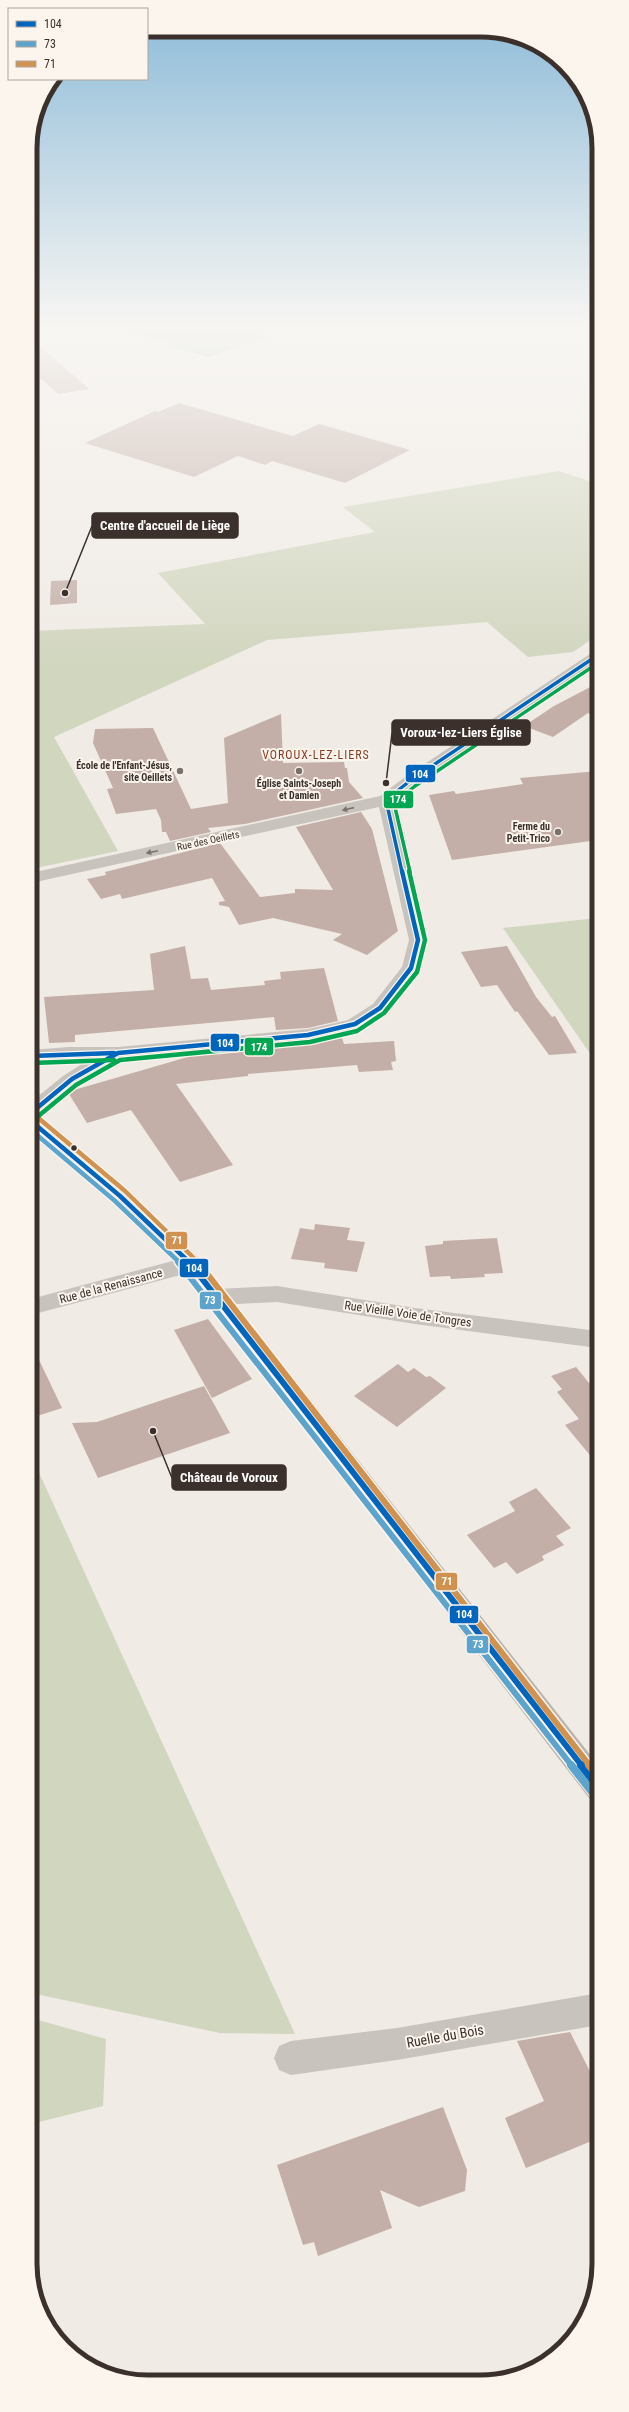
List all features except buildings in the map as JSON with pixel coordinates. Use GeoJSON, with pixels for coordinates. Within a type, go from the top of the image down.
{"type":"FeatureCollection","features":[{"type":"Feature","properties":{"kind":"main road"},"geometry":{"type":"LineString","coordinates":[[37,1126],[120,1196],[191,1264],[592,1780]]}},
{"type":"Feature","properties":{"kind":"street"},"geometry":{"type":"LineString","coordinates":[[37,1055],[68,1052],[118,1053],[308,1036],[355,1024],[380,1008],[411,968],[418,940],[386,800],[418,776],[592,659]]}},
{"type":"Feature","properties":{"kind":"street","name":"Rue des Oeillets"},"geometry":{"type":"LineString","coordinates":[[37,876],[386,800]]}},
{"type":"Feature","properties":{"kind":"street"},"geometry":{"type":"LineString","coordinates":[[37,1109],[75,1075],[93,1064],[118,1053]]}},
{"type":"Feature","properties":{"kind":"street","name":"Rue de la Renaissance"},"geometry":{"type":"LineString","coordinates":[[37,1305],[191,1264]]}},
{"type":"Feature","properties":{"kind":"street","name":"Rue Vieille Voie de Tongres"},"geometry":{"type":"LineString","coordinates":[[218,1297],[277,1294],[415,1316],[592,1339]]}},
{"type":"Feature","properties":{"kind":"street","name":"Ruelle du Bois"},"geometry":{"type":"LineString","coordinates":[[291,2058],[397,2044],[592,2010]]}},
{"type":"Feature","properties":{"kind":"green space"},"geometry":{"type":"Polygon","coordinates":[[[559,471],[592,482],[592,639],[573,652],[528,657],[487,622],[267,640],[54,737],[118,851],[37,868],[37,631],[205,624],[158,573],[375,532],[343,507],[559,471]]]}},
{"type":"Feature","properties":{"kind":"green space"},"geometry":{"type":"Polygon","coordinates":[[[592,919],[592,1056],[503,928],[592,919]]]}},
{"type":"Feature","properties":{"kind":"green space"},"geometry":{"type":"Polygon","coordinates":[[[37,1468],[295,2034],[220,2033],[37,1994],[37,1468]]]}},
{"type":"Feature","properties":{"kind":"green space"},"geometry":{"type":"Polygon","coordinates":[[[37,2020],[106,2039],[103,2106],[37,2122],[37,2020]]]}},
{"type":"Feature","properties":{"kind":"transit line","name":"104"},"geometry":{"type":"LineString","coordinates":[[37,1108],[72,1079],[118,1053],[308,1035],[355,1024],[380,1008],[411,968],[418,940],[386,800],[411,780],[592,659]]}},
{"type":"Feature","properties":{"kind":"transit line","name":"174"},"geometry":{"type":"LineString","coordinates":[[37,1117],[76,1085],[120,1060],[310,1042],[357,1031],[384,1013],[417,972],[425,940],[394,803],[415,786],[592,667]]}},
{"type":"Feature","properties":{"kind":"transit line","name":"104"},"geometry":{"type":"LineString","coordinates":[[37,1056],[114,1053]]}},
{"type":"Feature","properties":{"kind":"transit line","name":"174"},"geometry":{"type":"LineString","coordinates":[[37,1063],[114,1060]]}},
{"type":"Feature","properties":{"kind":"transit line","name":"71"},"geometry":{"type":"LineString","coordinates":[[37,1117],[125,1191],[197,1260],[592,1768]]}},
{"type":"Feature","properties":{"kind":"transit line","name":"104"},"geometry":{"type":"LineString","coordinates":[[37,1126],[120,1196],[191,1264],[592,1779]]}},
{"type":"Feature","properties":{"kind":"transit line","name":"73"},"geometry":{"type":"LineString","coordinates":[[37,1135],[115,1201],[186,1269],[592,1792]]}},
{"type":"Feature","properties":{"kind":"place","name":"Centre d'accueil de Liège"},"geometry":{"type":"Point","coordinates":[65,593]}},
{"type":"Feature","properties":{"kind":"place","name":"École de l'Enfant-Jésus, site Oeillets"},"geometry":{"type":"Point","coordinates":[180,771]}},
{"type":"Feature","properties":{"kind":"place","name":"Église Saints-Joseph et Damien"},"geometry":{"type":"Point","coordinates":[299,771]}},
{"type":"Feature","properties":{"kind":"place","name":"Voroux-lez-Liers Église"},"geometry":{"type":"Point","coordinates":[386,783]}},
{"type":"Feature","properties":{"kind":"place","name":"Ferme du Petit-Trico"},"geometry":{"type":"Point","coordinates":[558,832]}},
{"type":"Feature","properties":{"kind":"place","name":"Château de Voroux"},"geometry":{"type":"Point","coordinates":[153,1431]}},
{"type":"Feature","properties":{"kind":"district","name":"VOROUX-LEZ-LIERS"},"geometry":{"type":"Point","coordinates":[316,755]}}]}
